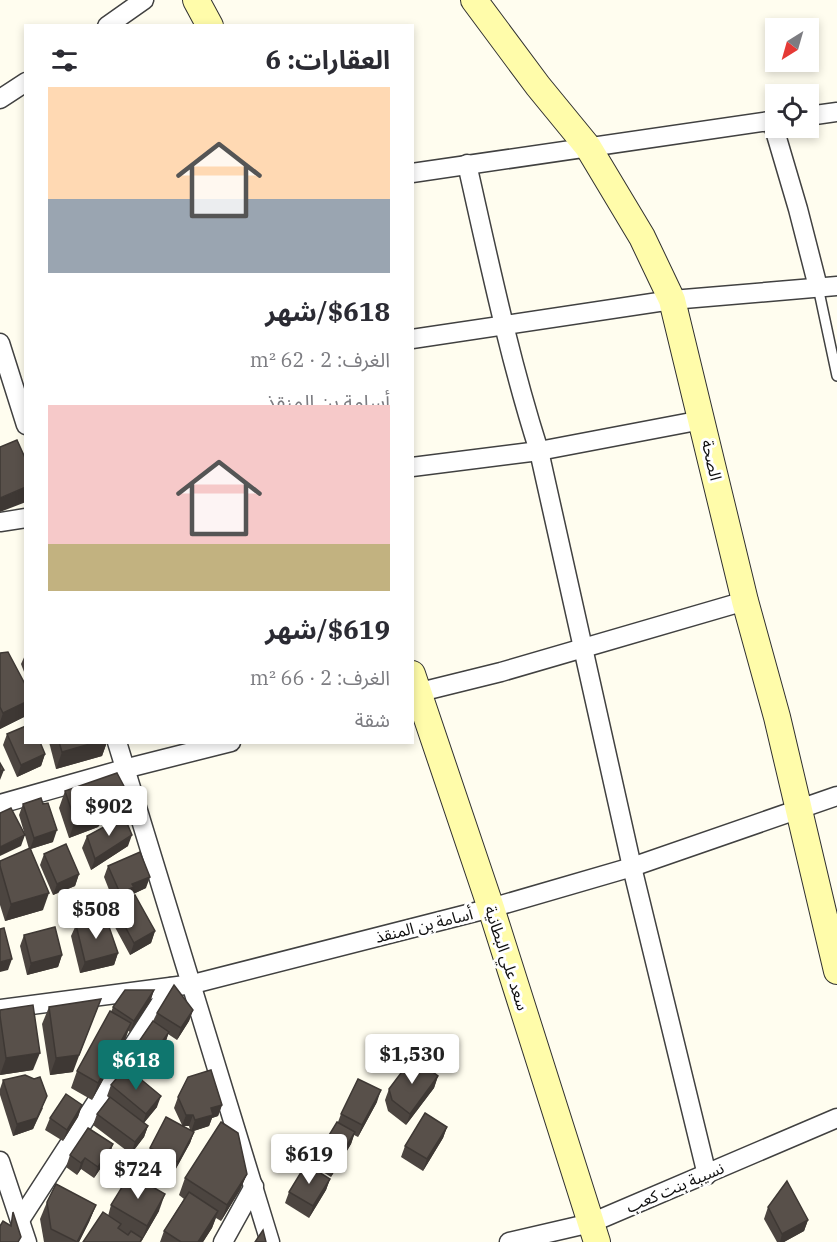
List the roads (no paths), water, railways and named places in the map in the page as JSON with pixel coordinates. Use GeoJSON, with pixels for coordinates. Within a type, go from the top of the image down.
{"type":"FeatureCollection","features":[{"type":"Feature","properties":{"kind":"main road"},"geometry":{"type":"LineString","coordinates":[[196,0],[209,24]]}},
{"type":"Feature","properties":{"kind":"main road","name":"الصحة"},"geometry":{"type":"LineString","coordinates":[[480,2],[538,86],[588,147],[642,237],[672,300],[745,601],[777,717],[837,971]]}},
{"type":"Feature","properties":{"kind":"main road","name":"سعد علي البطانية"},"geometry":{"type":"LineString","coordinates":[[414,687],[445,766],[594,1232]]}},
{"type":"Feature","properties":{"kind":"street"},"geometry":{"type":"LineString","coordinates":[[110,24],[144,0]]}},
{"type":"Feature","properties":{"kind":"street"},"geometry":{"type":"LineString","coordinates":[[0,99],[24,83]]}},
{"type":"Feature","properties":{"kind":"street"},"geometry":{"type":"LineString","coordinates":[[819,114],[837,112]]}},
{"type":"Feature","properties":{"kind":"street"},"geometry":{"type":"LineString","coordinates":[[414,173],[765,122]]}},
{"type":"Feature","properties":{"kind":"street"},"geometry":{"type":"LineString","coordinates":[[779,138],[818,287]]}},
{"type":"Feature","properties":{"kind":"street"},"geometry":{"type":"LineString","coordinates":[[467,164],[521,394],[539,451],[632,867],[707,1175]]}},
{"type":"Feature","properties":{"kind":"street"},"geometry":{"type":"LineString","coordinates":[[414,339],[672,300],[837,286]]}},
{"type":"Feature","properties":{"kind":"street"},"geometry":{"type":"LineString","coordinates":[[0,343],[14,397],[24,420]]}},
{"type":"Feature","properties":{"kind":"street"},"geometry":{"type":"LineString","coordinates":[[414,467],[539,451],[702,420]]}},
{"type":"Feature","properties":{"kind":"street"},"geometry":{"type":"LineString","coordinates":[[0,522],[24,518]]}},
{"type":"Feature","properties":{"kind":"street"},"geometry":{"type":"LineString","coordinates":[[414,687],[501,672],[745,601]]}},
{"type":"Feature","properties":{"kind":"street"},"geometry":{"type":"LineString","coordinates":[[118,744],[193,984],[270,1242]]}},
{"type":"Feature","properties":{"kind":"street"},"geometry":{"type":"LineString","coordinates":[[0,804],[223,744]]}},
{"type":"Feature","properties":{"kind":"street","name":"أسامة بن المنقذ"},"geometry":{"type":"LineString","coordinates":[[0,1009],[193,984],[491,908],[632,867],[837,796]]}},
{"type":"Feature","properties":{"kind":"street"},"geometry":{"type":"LineString","coordinates":[[11,1208],[171,987]]}},
{"type":"Feature","properties":{"kind":"street","name":"نسيبة بنت كعب"},"geometry":{"type":"LineString","coordinates":[[509,1242],[594,1232],[707,1175],[837,1118]]}},
{"type":"Feature","properties":{"kind":"street"},"geometry":{"type":"LineString","coordinates":[[0,1161],[11,1208],[27,1242]]}},
{"type":"Feature","properties":{"kind":"street"},"geometry":{"type":"LineString","coordinates":[[223,1242],[254,1186]]}},
{"type":"Feature","properties":{"kind":"lane"},"geometry":{"type":"LineString","coordinates":[[818,287],[837,376]]}}]}
